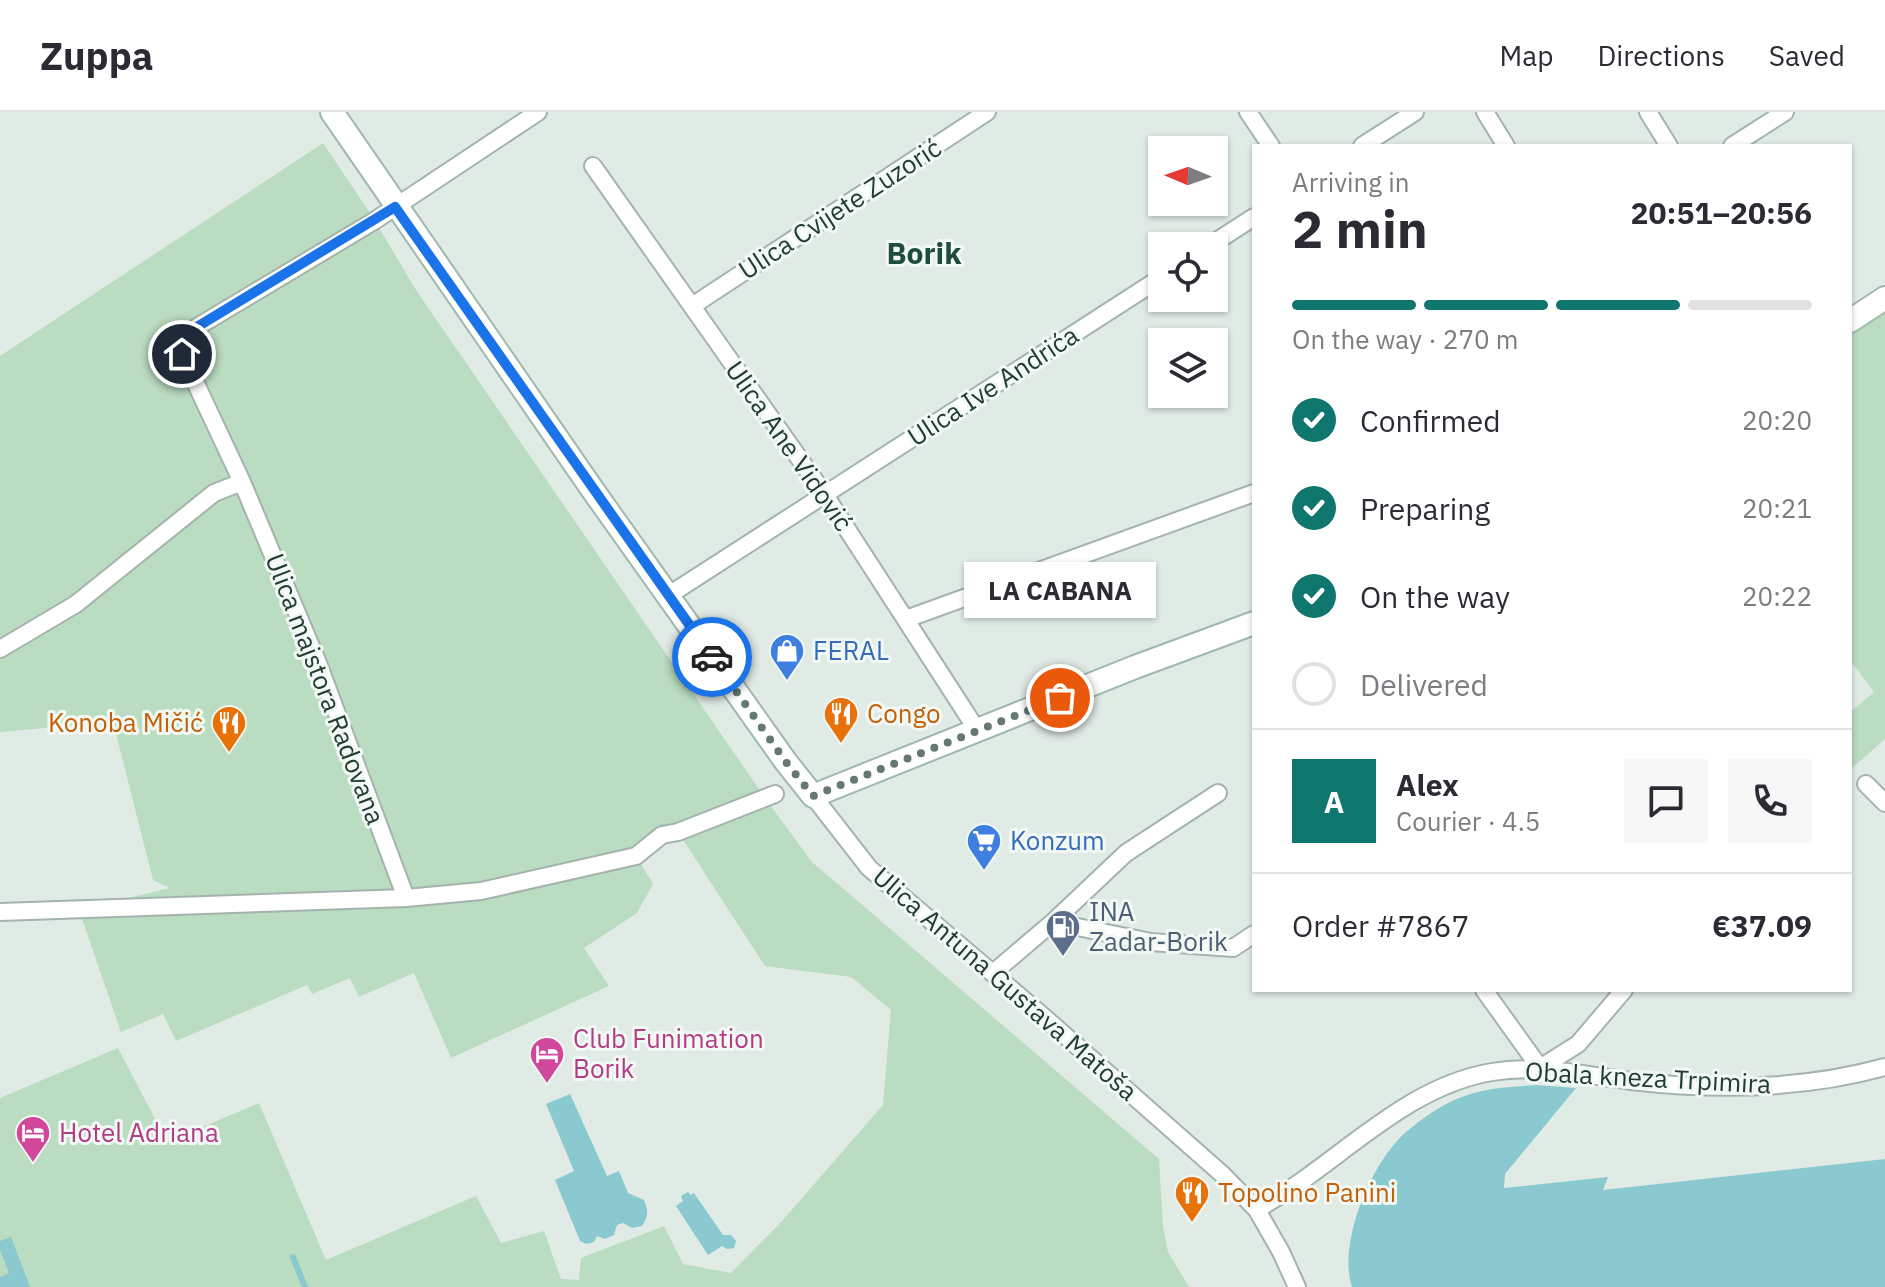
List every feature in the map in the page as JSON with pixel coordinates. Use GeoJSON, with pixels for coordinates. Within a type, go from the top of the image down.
{"type":"FeatureCollection","features":[{"type":"Feature","properties":{"kind":"street","name":"Ulica Antuna Gustava Matoša"},"geometry":{"type":"LineString","coordinates":[[332,112],[395,207],[786,762],[869,868],[1169,1126],[1257,1210],[1297,1287]]}},
{"type":"Feature","properties":{"kind":"street","name":"Ulica majstora Radovana"},"geometry":{"type":"LineString","coordinates":[[406,898],[318,663],[242,482],[182,354],[187,333],[395,207],[538,112]]}},
{"type":"Feature","properties":{"kind":"street","name":"Ulica Cvijete Zuzorić"},"geometry":{"type":"LineString","coordinates":[[692,306],[987,112]]}},
{"type":"Feature","properties":{"kind":"street"},"geometry":{"type":"LineString","coordinates":[[1248,112],[1270,144]]}},
{"type":"Feature","properties":{"kind":"street"},"geometry":{"type":"LineString","coordinates":[[1365,144],[1415,112]]}},
{"type":"Feature","properties":{"kind":"street"},"geometry":{"type":"LineString","coordinates":[[1485,112],[1505,144]]}},
{"type":"Feature","properties":{"kind":"street"},"geometry":{"type":"LineString","coordinates":[[1648,112],[1668,144]]}},
{"type":"Feature","properties":{"kind":"street"},"geometry":{"type":"LineString","coordinates":[[1735,144],[1785,112]]}},
{"type":"Feature","properties":{"kind":"street","name":"Ulica Ane Vidović"},"geometry":{"type":"LineString","coordinates":[[593,166],[825,495],[977,730]]}},
{"type":"Feature","properties":{"kind":"street"},"geometry":{"type":"LineString","coordinates":[[1228,234],[1252,218]]}},
{"type":"Feature","properties":{"kind":"street","name":"Ulica Ive Andrića"},"geometry":{"type":"LineString","coordinates":[[669,595],[1148,286]]}},
{"type":"Feature","properties":{"kind":"street"},"geometry":{"type":"LineString","coordinates":[[1852,320],[1885,298]]}},
{"type":"Feature","properties":{"kind":"street"},"geometry":{"type":"LineString","coordinates":[[0,649],[76,604],[214,493],[242,482]]}},
{"type":"Feature","properties":{"kind":"street"},"geometry":{"type":"LineString","coordinates":[[906,619],[1252,494]]}},
{"type":"Feature","properties":{"kind":"street"},"geometry":{"type":"LineString","coordinates":[[813,796],[1252,624]]}},
{"type":"Feature","properties":{"kind":"street"},"geometry":{"type":"LineString","coordinates":[[1866,784],[1885,803]]}},
{"type":"Feature","properties":{"kind":"street"},"geometry":{"type":"LineString","coordinates":[[993,973],[1126,853],[1218,793]]}},
{"type":"Feature","properties":{"kind":"street"},"geometry":{"type":"LineString","coordinates":[[0,912],[406,898],[481,891],[636,856],[662,835],[678,832],[775,794]]}},
{"type":"Feature","properties":{"kind":"street"},"geometry":{"type":"LineString","coordinates":[[1053,922],[1151,942],[1233,948],[1252,935]]}},
{"type":"Feature","properties":{"kind":"street"},"geometry":{"type":"LineString","coordinates":[[1485,992],[1540,1068],[1578,1044],[1622,992]]}},
{"type":"Feature","properties":{"kind":"street","name":"Obala kneza Trpimira"},"geometry":{"type":"LineString","coordinates":[[1257,1210],[1368,1131],[1443,1087],[1490,1072],[1540,1068],[1634,1081],[1755,1089],[1840,1080],[1885,1067]]}},
{"type":"Feature","properties":{"kind":"green space"},"geometry":{"type":"Polygon","coordinates":[[[323,143],[416,290],[812,862],[1159,1159],[1163,1226],[1168,1252],[1189,1287],[0,1287],[0,1098],[118,1048],[167,1142],[259,1103],[326,1260],[476,1196],[501,1243],[544,1231],[561,1279],[579,1280],[581,1258],[664,1226],[683,1264],[731,1273],[783,1220],[883,1105],[891,1010],[851,977],[765,966],[678,832],[636,856],[653,884],[637,913],[584,948],[609,986],[451,1058],[414,973],[359,997],[350,978],[312,994],[307,985],[176,1041],[163,1014],[121,1032],[79,910],[170,888],[153,880],[113,722],[0,732],[0,356],[323,143]]]}},
{"type":"Feature","properties":{"kind":"green space"},"geometry":{"type":"Polygon","coordinates":[[[1885,298],[1885,739],[1852,768],[1852,710],[1874,692],[1852,663],[1852,320],[1885,298]]]}},
{"type":"Feature","properties":{"kind":"water"},"geometry":{"type":"Polygon","coordinates":[[[1536,1085],[1576,1088],[1505,1174],[1504,1188],[1608,1177],[1603,1190],[1885,1159],[1885,1287],[1352,1287],[1349,1248],[1354,1226],[1370,1182],[1393,1145],[1428,1115],[1462,1097],[1494,1089],[1536,1085]]]}},
{"type":"Feature","properties":{"kind":"water"},"geometry":{"type":"Polygon","coordinates":[[[570,1094],[607,1176],[619,1171],[628,1193],[644,1200],[647,1210],[642,1226],[632,1228],[623,1223],[617,1225],[614,1235],[605,1239],[597,1236],[594,1242],[586,1244],[580,1241],[555,1180],[574,1171],[546,1104],[570,1094]]]}},
{"type":"Feature","properties":{"kind":"water"},"geometry":{"type":"Polygon","coordinates":[[[688,1192],[691,1195],[694,1193],[723,1235],[731,1235],[736,1241],[734,1248],[722,1246],[708,1255],[676,1206],[683,1201],[681,1196],[688,1192]]]}},
{"type":"Feature","properties":{"kind":"water"},"geometry":{"type":"Polygon","coordinates":[[[11,1237],[30,1287],[0,1287],[0,1277],[9,1273],[0,1250],[0,1241],[11,1237]]]}},
{"type":"Feature","properties":{"kind":"waterway"},"geometry":{"type":"LineString","coordinates":[[293,1257],[305,1287]]}},
{"type":"Feature","properties":{"kind":"way so far"},"geometry":{"type":"LineString","coordinates":[[712,657],[813,796],[1060,698]]}},
{"type":"Feature","properties":{"kind":"place","name":"FERAL"},"geometry":{"type":"Point","coordinates":[787,682]}},
{"type":"Feature","properties":{"kind":"place","name":"LA CABANA"},"geometry":{"type":"Point","coordinates":[1060,698]}},
{"type":"Feature","properties":{"kind":"place","name":"Congo"},"geometry":{"type":"Point","coordinates":[841,745]}},
{"type":"Feature","properties":{"kind":"place","name":"Konoba Mičić"},"geometry":{"type":"Point","coordinates":[229,754]}},
{"type":"Feature","properties":{"kind":"place","name":"Konzum"},"geometry":{"type":"Point","coordinates":[984,872]}},
{"type":"Feature","properties":{"kind":"place","name":"INA Zadar-Borik"},"geometry":{"type":"Point","coordinates":[1063,958]}},
{"type":"Feature","properties":{"kind":"place","name":"Club Funimation Borik"},"geometry":{"type":"Point","coordinates":[547,1085]}},
{"type":"Feature","properties":{"kind":"place","name":"Hotel Adriana"},"geometry":{"type":"Point","coordinates":[33,1164]}},
{"type":"Feature","properties":{"kind":"place","name":"Topolino Panini"},"geometry":{"type":"Point","coordinates":[1192,1224]}},
{"type":"Feature","properties":{"kind":"district","name":"Borik"},"geometry":{"type":"Point","coordinates":[924,254]}},
{"type":"Feature","properties":{"kind":"route"},"geometry":{"type":"LineString","coordinates":[[182,354],[187,333],[395,207],[712,657]]}}]}
